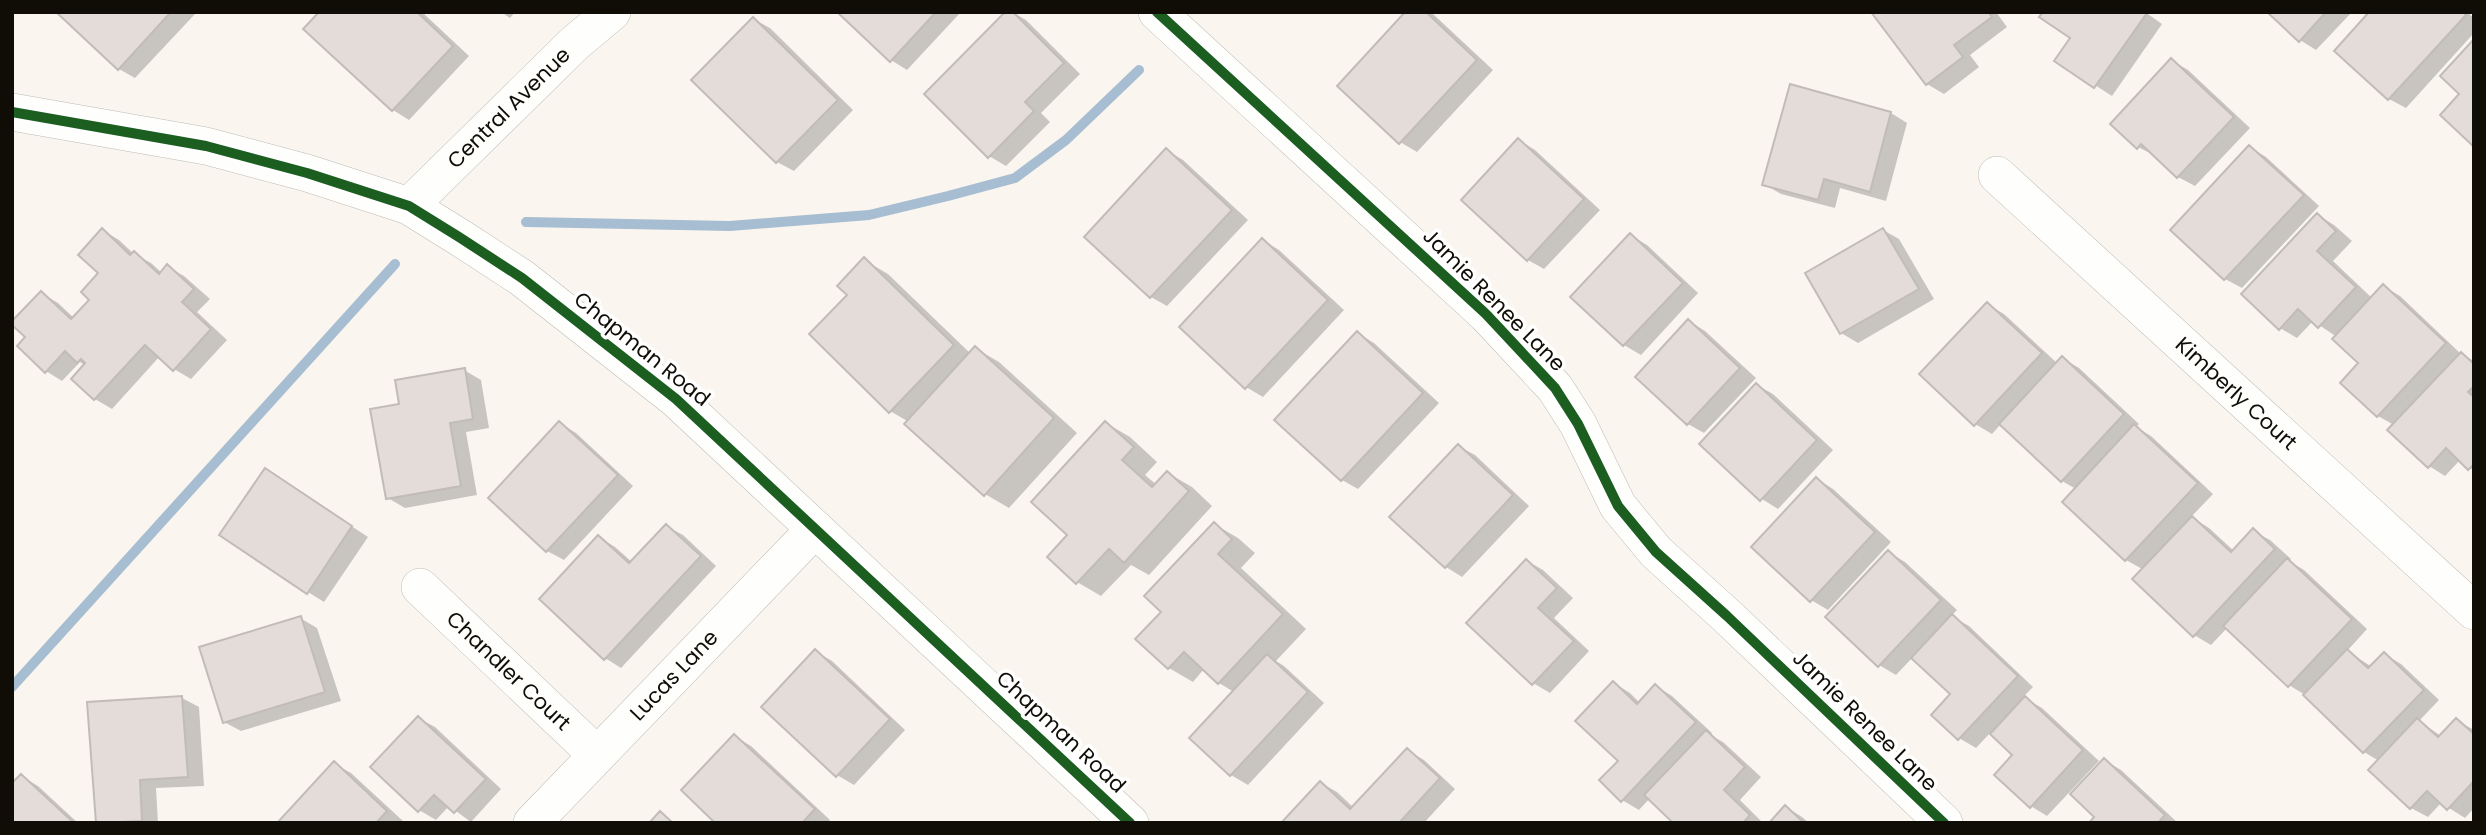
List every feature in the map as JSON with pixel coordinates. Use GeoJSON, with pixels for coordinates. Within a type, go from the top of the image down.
{"type":"FeatureCollection","features":[{"type":"Feature","properties":{"kind":"street","name":"Central Avenue"},"geometry":{"type":"LineString","coordinates":[[409,206],[575,43],[612,12]]}},
{"type":"Feature","properties":{"kind":"street","name":"Jamie Renee Lane"},"geometry":{"type":"LineString","coordinates":[[1157,12],[1486,314],[1555,388],[1578,424],[1618,506],[1656,552],[1944,823]]}},
{"type":"Feature","properties":{"kind":"street","name":"Chapman Road"},"geometry":{"type":"LineString","coordinates":[[12,111],[205,146],[307,173],[409,206],[522,278],[676,399],[1130,823]]}},
{"type":"Feature","properties":{"kind":"street","name":"Kimberly Court"},"geometry":{"type":"LineString","coordinates":[[1997,175],[2474,611]]}},
{"type":"Feature","properties":{"kind":"street","name":"Lucas Lane"},"geometry":{"type":"LineString","coordinates":[[532,823],[815,529]]}},
{"type":"Feature","properties":{"kind":"street","name":"Chandler Court"},"geometry":{"type":"LineString","coordinates":[[420,587],[597,755]]}},
{"type":"Feature","properties":{"kind":"building"},"geometry":{"type":"Polygon","coordinates":[[[56,12],[171,12],[118,70],[56,12]]]}},
{"type":"Feature","properties":{"kind":"building"},"geometry":{"type":"Polygon","coordinates":[[[319,12],[417,12],[453,46],[392,111],[303,29],[319,12]]]}},
{"type":"Feature","properties":{"kind":"building"},"geometry":{"type":"Polygon","coordinates":[[[837,12],[936,12],[890,62],[837,12]]]}},
{"type":"Feature","properties":{"kind":"building"},"geometry":{"type":"Polygon","coordinates":[[[1005,12],[1013,12],[1064,63],[1025,102],[1034,111],[988,158],[924,94],[1005,12]]]}},
{"type":"Feature","properties":{"kind":"building"},"geometry":{"type":"Polygon","coordinates":[[[1405,12],[1426,12],[1477,60],[1399,144],[1337,86],[1405,12]]]}},
{"type":"Feature","properties":{"kind":"building"},"geometry":{"type":"Polygon","coordinates":[[[1871,12],[1988,12],[1992,17],[1954,45],[1963,57],[1926,85],[1871,12]]]}},
{"type":"Feature","properties":{"kind":"building"},"geometry":{"type":"Polygon","coordinates":[[[2043,12],[2147,13],[2094,88],[2054,61],[2070,38],[2039,17],[2043,12]]]}},
{"type":"Feature","properties":{"kind":"building"},"geometry":{"type":"Polygon","coordinates":[[[2267,12],[2326,12],[2299,42],[2267,12]]]}},
{"type":"Feature","properties":{"kind":"building"},"geometry":{"type":"Polygon","coordinates":[[[2369,12],[2463,12],[2466,15],[2388,100],[2334,51],[2369,12]]]}},
{"type":"Feature","properties":{"kind":"building"},"geometry":{"type":"Polygon","coordinates":[[[753,17],[838,100],[776,163],[691,80],[753,17]]]}},
{"type":"Feature","properties":{"kind":"building"},"geometry":{"type":"Polygon","coordinates":[[[2474,39],[2474,147],[2440,115],[2459,94],[2440,76],[2474,39]]]}},
{"type":"Feature","properties":{"kind":"building"},"geometry":{"type":"Polygon","coordinates":[[[2171,58],[2234,117],[2177,178],[2141,144],[2137,149],[2110,124],[2171,58]]]}},
{"type":"Feature","properties":{"kind":"building"},"geometry":{"type":"Polygon","coordinates":[[[1790,84],[1891,112],[1870,192],[1824,179],[1818,200],[1762,185],[1790,84]]]}},
{"type":"Feature","properties":{"kind":"building"},"geometry":{"type":"Polygon","coordinates":[[[1518,138],[1584,199],[1527,261],[1461,200],[1518,138]]]}},
{"type":"Feature","properties":{"kind":"building"},"geometry":{"type":"Polygon","coordinates":[[[2249,145],[2304,195],[2224,280],[2170,230],[2249,145]]]}},
{"type":"Feature","properties":{"kind":"building"},"geometry":{"type":"Polygon","coordinates":[[[1166,148],[1232,210],[1150,298],[1084,237],[1166,148]]]}},
{"type":"Feature","properties":{"kind":"building"},"geometry":{"type":"Polygon","coordinates":[[[2317,213],[2336,231],[2317,251],[2356,287],[2318,328],[2298,309],[2279,330],[2241,294],[2317,213]]]}},
{"type":"Feature","properties":{"kind":"building"},"geometry":{"type":"Polygon","coordinates":[[[102,228],[130,255],[134,251],[159,274],[167,264],[194,289],[182,302],[211,329],[173,371],[145,345],[94,400],[71,379],[85,363],[81,359],[77,363],[65,351],[45,373],[17,346],[25,337],[12,325],[12,321],[41,291],[71,319],[89,300],[81,292],[98,273],[78,255],[102,228]]]}},
{"type":"Feature","properties":{"kind":"building"},"geometry":{"type":"Polygon","coordinates":[[[1883,228],[1919,289],[1840,334],[1805,273],[1883,228]]]}},
{"type":"Feature","properties":{"kind":"building"},"geometry":{"type":"Polygon","coordinates":[[[1630,233],[1683,283],[1623,346],[1570,297],[1630,233]]]}},
{"type":"Feature","properties":{"kind":"building"},"geometry":{"type":"Polygon","coordinates":[[[1262,238],[1328,300],[1245,389],[1179,327],[1262,238]]]}},
{"type":"Feature","properties":{"kind":"building"},"geometry":{"type":"Polygon","coordinates":[[[864,257],[954,345],[889,413],[809,334],[847,295],[837,286],[864,257]]]}},
{"type":"Feature","properties":{"kind":"building"},"geometry":{"type":"Polygon","coordinates":[[[2383,284],[2446,343],[2377,417],[2340,383],[2358,363],[2332,339],[2383,284]]]}},
{"type":"Feature","properties":{"kind":"building"},"geometry":{"type":"Polygon","coordinates":[[[1987,302],[2042,353],[1974,426],[1919,374],[1987,302]]]}},
{"type":"Feature","properties":{"kind":"building"},"geometry":{"type":"Polygon","coordinates":[[[1688,319],[1740,368],[1687,425],[1635,377],[1688,319]]]}},
{"type":"Feature","properties":{"kind":"building"},"geometry":{"type":"Polygon","coordinates":[[[1357,331],[1423,393],[1341,481],[1274,420],[1357,331]]]}},
{"type":"Feature","properties":{"kind":"building"},"geometry":{"type":"Polygon","coordinates":[[[975,346],[1054,418],[984,496],[904,424],[975,346]]]}},
{"type":"Feature","properties":{"kind":"building"},"geometry":{"type":"Polygon","coordinates":[[[2461,352],[2474,364],[2474,386],[2468,392],[2474,397],[2474,464],[2468,470],[2446,448],[2428,468],[2387,430],[2461,352]]]}},
{"type":"Feature","properties":{"kind":"building"},"geometry":{"type":"Polygon","coordinates":[[[2062,356],[2124,414],[2061,482],[1999,424],[2062,356]]]}},
{"type":"Feature","properties":{"kind":"building"},"geometry":{"type":"Polygon","coordinates":[[[465,368],[473,419],[450,423],[461,486],[386,499],[370,409],[399,404],[395,380],[465,368]]]}},
{"type":"Feature","properties":{"kind":"building"},"geometry":{"type":"Polygon","coordinates":[[[1756,383],[1817,440],[1760,501],[1699,444],[1756,383]]]}},
{"type":"Feature","properties":{"kind":"building"},"geometry":{"type":"Polygon","coordinates":[[[559,421],[618,475],[546,552],[488,498],[559,421]]]}},
{"type":"Feature","properties":{"kind":"building"},"geometry":{"type":"Polygon","coordinates":[[[1105,421],[1134,447],[1122,460],[1152,487],[1167,471],[1189,491],[1124,563],[1109,549],[1076,584],[1047,557],[1067,535],[1031,502],[1105,421]]]}},
{"type":"Feature","properties":{"kind":"building"},"geometry":{"type":"Polygon","coordinates":[[[2134,424],[2198,483],[2125,561],[2062,502],[2134,424]]]}},
{"type":"Feature","properties":{"kind":"building"},"geometry":{"type":"Polygon","coordinates":[[[1458,444],[1513,495],[1445,568],[1389,517],[1458,444]]]}},
{"type":"Feature","properties":{"kind":"building"},"geometry":{"type":"Polygon","coordinates":[[[265,468],[352,526],[307,594],[219,535],[265,468]]]}},
{"type":"Feature","properties":{"kind":"building"},"geometry":{"type":"Polygon","coordinates":[[[1816,477],[1875,532],[1810,602],[1751,547],[1816,477]]]}},
{"type":"Feature","properties":{"kind":"building"},"geometry":{"type":"Polygon","coordinates":[[[2192,516],[2231,552],[2253,528],[2275,549],[2193,637],[2132,579],[2192,516]]]}},
{"type":"Feature","properties":{"kind":"building"},"geometry":{"type":"Polygon","coordinates":[[[1214,522],[1232,539],[1218,554],[1283,614],[1218,684],[1184,652],[1168,669],[1135,639],[1161,612],[1144,596],[1214,522]]]}},
{"type":"Feature","properties":{"kind":"building"},"geometry":{"type":"Polygon","coordinates":[[[666,524],[701,556],[604,660],[539,599],[598,535],[629,563],[666,524]]]}},
{"type":"Feature","properties":{"kind":"building"},"geometry":{"type":"Polygon","coordinates":[[[1888,550],[1941,600],[1878,667],[1825,617],[1888,550]]]}},
{"type":"Feature","properties":{"kind":"building"},"geometry":{"type":"Polygon","coordinates":[[[2287,558],[2352,619],[2288,687],[2223,626],[2287,558]]]}},
{"type":"Feature","properties":{"kind":"building"},"geometry":{"type":"Polygon","coordinates":[[[1526,559],[1557,588],[1538,608],[1574,641],[1532,685],[1466,623],[1526,559]]]}},
{"type":"Feature","properties":{"kind":"building"},"geometry":{"type":"Polygon","coordinates":[[[1952,614],[2018,676],[1958,740],[1931,715],[1950,694],[1911,658],[1952,614]]]}},
{"type":"Feature","properties":{"kind":"building"},"geometry":{"type":"Polygon","coordinates":[[[301,616],[325,692],[223,723],[199,647],[301,616]]]}},
{"type":"Feature","properties":{"kind":"building"},"geometry":{"type":"Polygon","coordinates":[[[815,649],[890,719],[836,777],[761,707],[815,649]]]}},
{"type":"Feature","properties":{"kind":"building"},"geometry":{"type":"Polygon","coordinates":[[[2347,649],[2368,668],[2384,652],[2424,690],[2363,753],[2303,695],[2347,649]]]}},
{"type":"Feature","properties":{"kind":"building"},"geometry":{"type":"Polygon","coordinates":[[[1267,654],[1308,692],[1230,776],[1189,738],[1267,654]]]}},
{"type":"Feature","properties":{"kind":"building"},"geometry":{"type":"Polygon","coordinates":[[[1613,681],[1637,704],[1655,684],[1696,722],[1621,802],[1599,780],[1618,761],[1575,721],[1613,681]]]}},
{"type":"Feature","properties":{"kind":"building"},"geometry":{"type":"Polygon","coordinates":[[[182,696],[188,777],[140,780],[142,821],[96,823],[87,702],[182,696]]]}},
{"type":"Feature","properties":{"kind":"building"},"geometry":{"type":"Polygon","coordinates":[[[2025,696],[2083,750],[2030,808],[1994,775],[2012,755],[1990,734],[2025,696]]]}},
{"type":"Feature","properties":{"kind":"building"},"geometry":{"type":"Polygon","coordinates":[[[418,716],[486,779],[454,813],[434,795],[418,812],[370,767],[418,716]]]}},
{"type":"Feature","properties":{"kind":"building"},"geometry":{"type":"Polygon","coordinates":[[[2417,718],[2438,737],[2456,718],[2474,734],[2474,781],[2447,810],[2427,791],[2410,809],[2368,770],[2417,718]]]}},
{"type":"Feature","properties":{"kind":"building"},"geometry":{"type":"Polygon","coordinates":[[[1706,730],[1745,767],[1724,790],[1750,815],[1743,823],[1673,823],[1644,795],[1706,730]]]}},
{"type":"Feature","properties":{"kind":"building"},"geometry":{"type":"Polygon","coordinates":[[[734,734],[815,809],[802,823],[715,823],[681,790],[734,734]]]}},
{"type":"Feature","properties":{"kind":"building"},"geometry":{"type":"Polygon","coordinates":[[[1407,748],[1440,778],[1399,823],[1281,823],[1320,781],[1350,809],[1407,748]]]}},
{"type":"Feature","properties":{"kind":"building"},"geometry":{"type":"Polygon","coordinates":[[[2104,758],[2165,815],[2158,823],[2089,823],[2094,817],[2070,794],[2104,758]]]}},
{"type":"Feature","properties":{"kind":"building"},"geometry":{"type":"Polygon","coordinates":[[[334,761],[387,811],[376,823],[277,823],[334,761]]]}},
{"type":"Feature","properties":{"kind":"building"},"geometry":{"type":"Polygon","coordinates":[[[21,774],[74,823],[12,823],[12,783],[21,774]]]}},
{"type":"Feature","properties":{"kind":"building"},"geometry":{"type":"Polygon","coordinates":[[[1785,805],[1804,823],[1769,823],[1785,805]]]}},
{"type":"Feature","properties":{"kind":"building"},"geometry":{"type":"Polygon","coordinates":[[[660,811],[673,823],[649,823],[660,811]]]}},
{"type":"Feature","properties":{"kind":"waterway"},"geometry":{"type":"LineString","coordinates":[[526,222],[730,226],[869,215],[948,196],[1015,178],[1066,140],[1139,70]]}},
{"type":"Feature","properties":{"kind":"waterway"},"geometry":{"type":"LineString","coordinates":[[12,687],[395,264]]}},
{"type":"Feature","properties":{"kind":"cycle path"},"geometry":{"type":"LineString","coordinates":[[1157,12],[1486,314],[1555,388],[1578,424],[1618,506],[1656,552],[1944,823]]}},
{"type":"Feature","properties":{"kind":"cycle path"},"geometry":{"type":"LineString","coordinates":[[12,112],[206,146],[307,173],[409,206],[459,237],[522,278],[676,399],[1130,823]]}}]}
